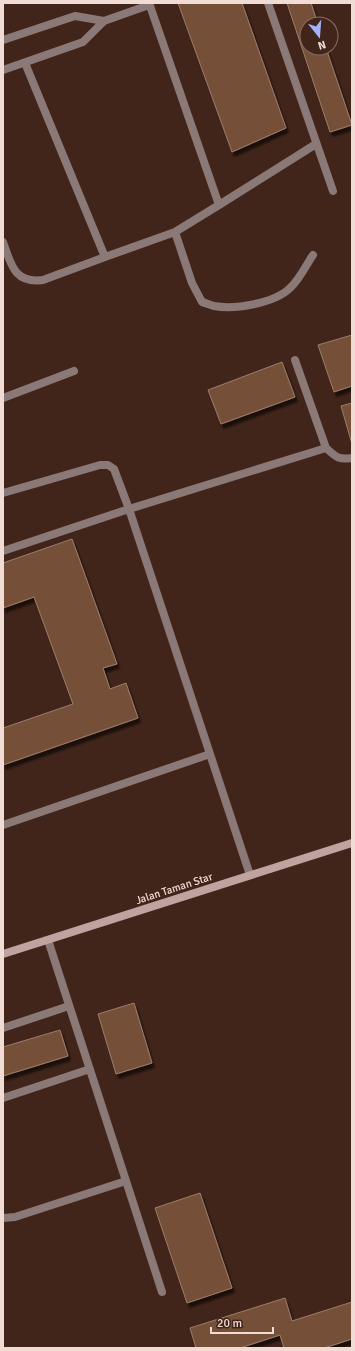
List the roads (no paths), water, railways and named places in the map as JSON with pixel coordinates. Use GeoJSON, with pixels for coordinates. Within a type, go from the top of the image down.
{"type":"FeatureCollection","features":[{"type":"Feature","properties":{"kind":"street","name":"Jalan Taman Star"},"geometry":{"type":"LineString","coordinates":[[3,954],[352,843]]}},
{"type":"Feature","properties":{"kind":"lane"},"geometry":{"type":"LineString","coordinates":[[268,3],[332,191]]}},
{"type":"Feature","properties":{"kind":"lane"},"geometry":{"type":"LineString","coordinates":[[3,70],[83,42],[104,21],[149,4],[220,205]]}},
{"type":"Feature","properties":{"kind":"lane"},"geometry":{"type":"LineString","coordinates":[[3,40],[75,16],[104,21]]}},
{"type":"Feature","properties":{"kind":"lane"},"geometry":{"type":"LineString","coordinates":[[25,63],[105,257]]}},
{"type":"Feature","properties":{"kind":"lane"},"geometry":{"type":"LineString","coordinates":[[3,242],[11,265],[16,273],[24,279],[33,281],[43,280],[176,232],[316,144]]}},
{"type":"Feature","properties":{"kind":"lane"},"geometry":{"type":"LineString","coordinates":[[176,232],[192,283],[202,302],[212,306],[239,307],[283,294],[291,288],[313,255]]}},
{"type":"Feature","properties":{"kind":"lane"},"geometry":{"type":"LineString","coordinates":[[295,360],[326,448],[336,458],[352,458]]}},
{"type":"Feature","properties":{"kind":"lane"},"geometry":{"type":"LineString","coordinates":[[3,398],[74,371]]}},
{"type":"Feature","properties":{"kind":"lane"},"geometry":{"type":"LineString","coordinates":[[3,551],[129,509],[326,448]]}},
{"type":"Feature","properties":{"kind":"lane"},"geometry":{"type":"LineString","coordinates":[[3,493],[100,465],[108,465],[114,469],[129,509],[250,875]]}},
{"type":"Feature","properties":{"kind":"lane"},"geometry":{"type":"LineString","coordinates":[[3,825],[210,754]]}},
{"type":"Feature","properties":{"kind":"lane"},"geometry":{"type":"LineString","coordinates":[[48,940],[162,1292]]}},
{"type":"Feature","properties":{"kind":"lane"},"geometry":{"type":"LineString","coordinates":[[3,1028],[70,1006]]}},
{"type":"Feature","properties":{"kind":"lane"},"geometry":{"type":"LineString","coordinates":[[3,1098],[90,1069]]}},
{"type":"Feature","properties":{"kind":"lane"},"geometry":{"type":"LineString","coordinates":[[3,1218],[15,1217],[126,1181]]}}]}
